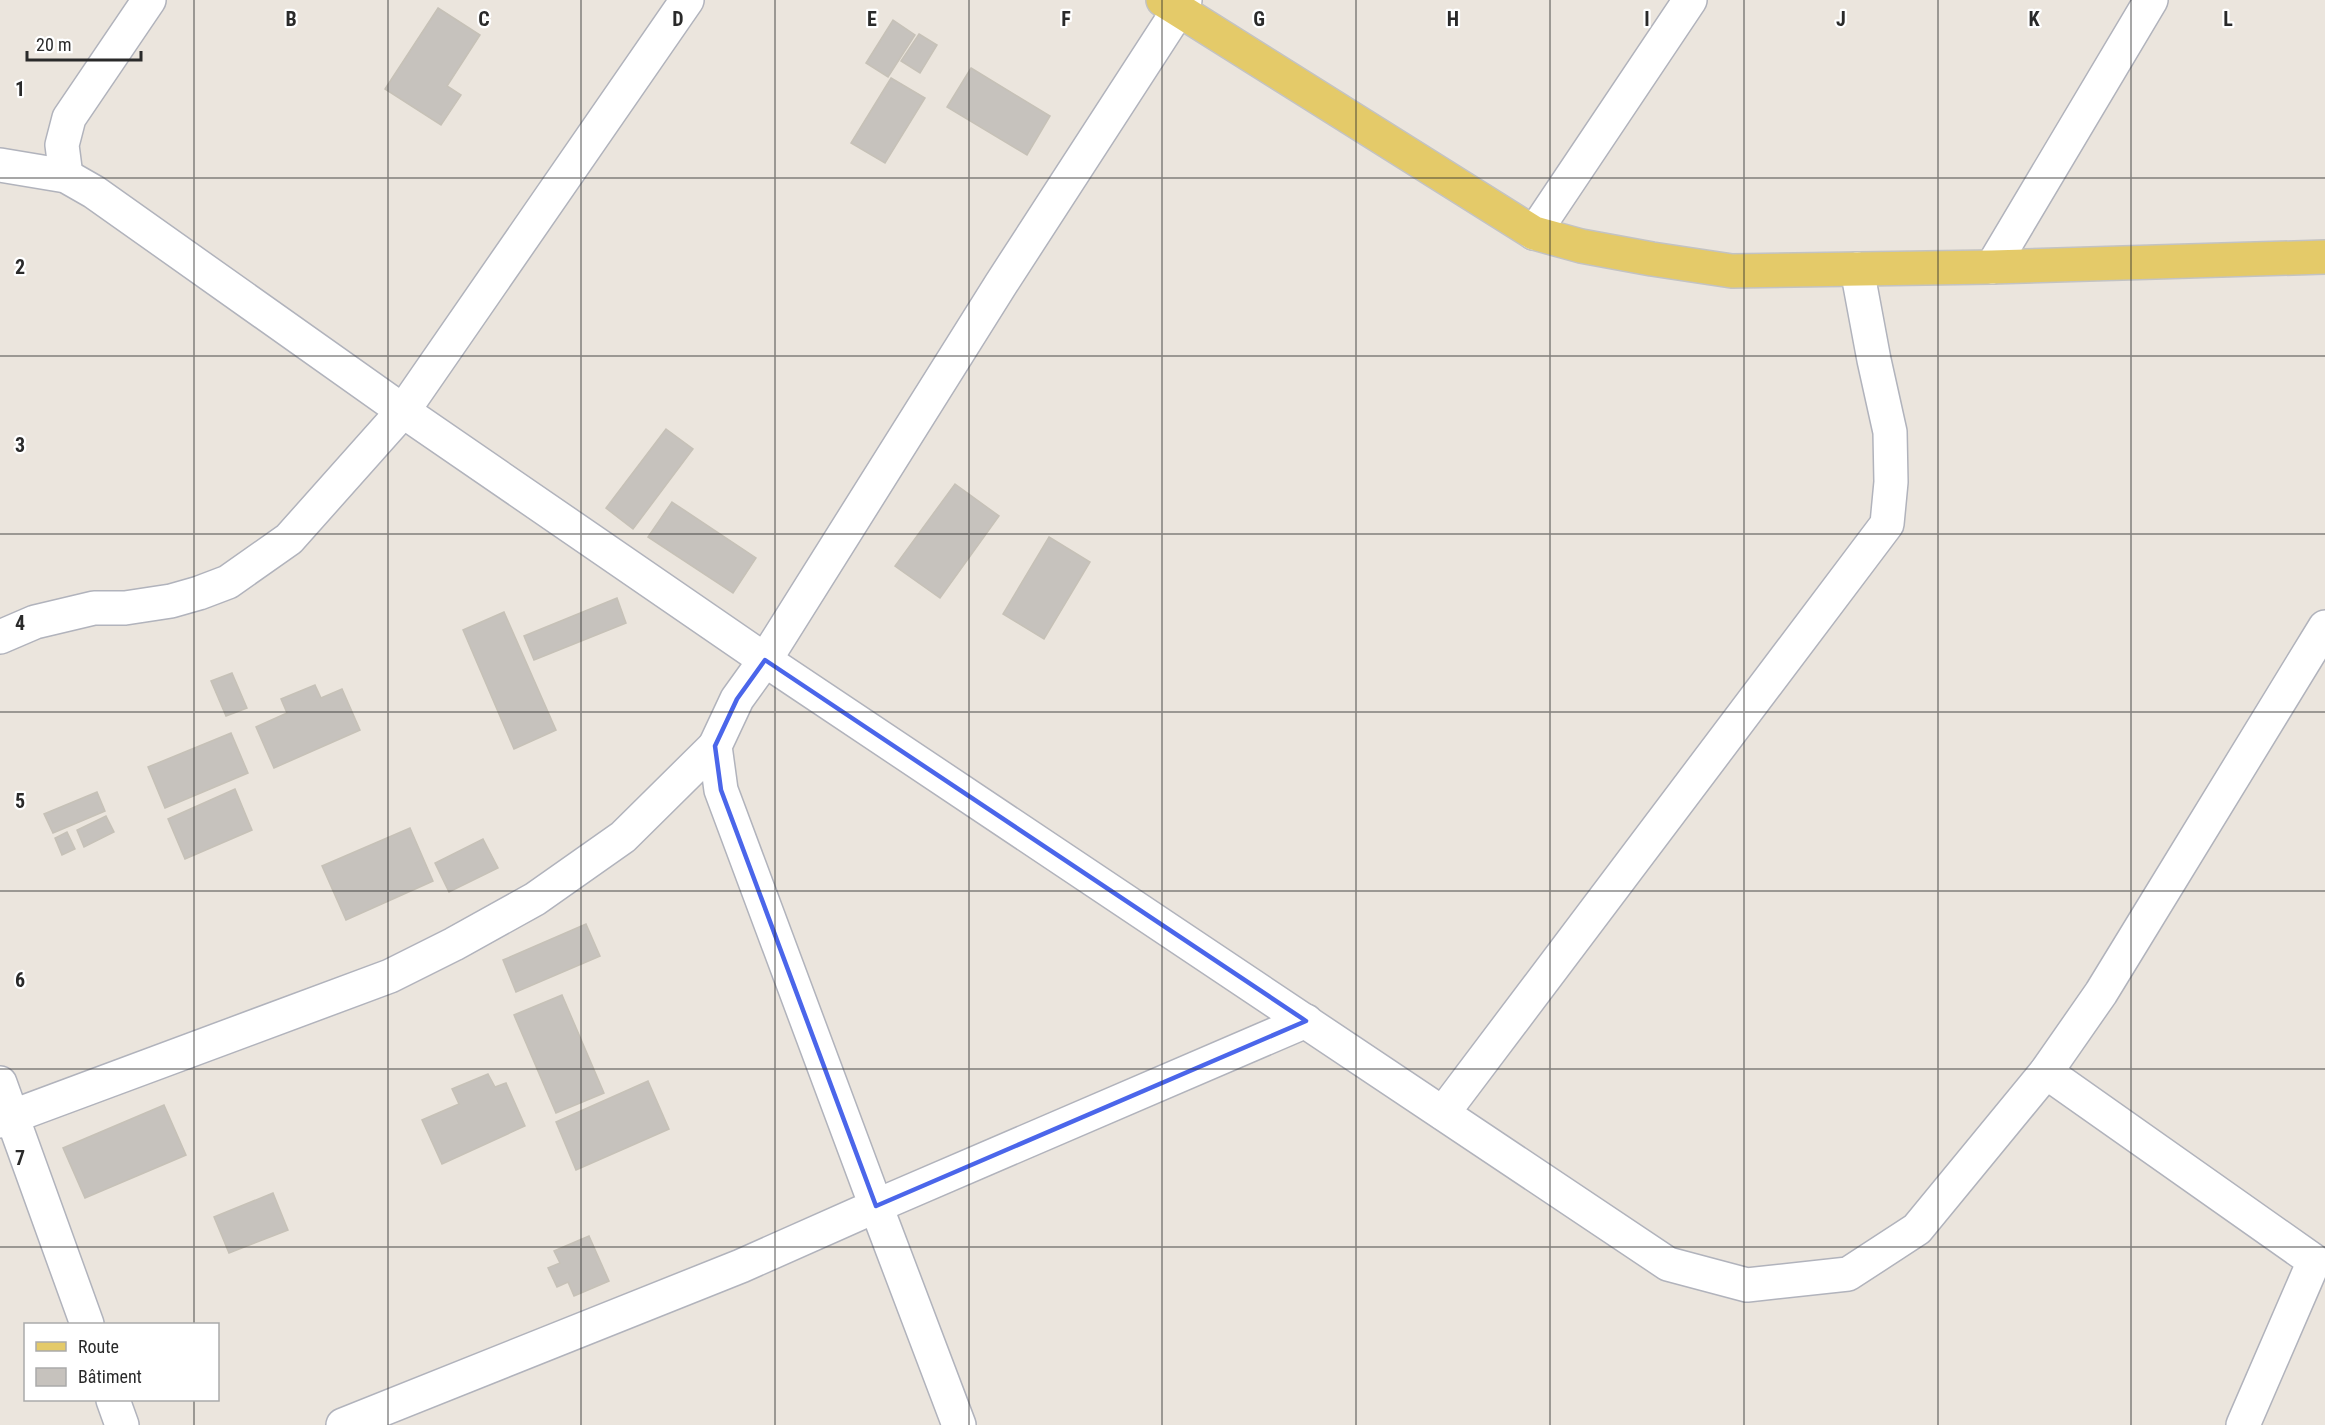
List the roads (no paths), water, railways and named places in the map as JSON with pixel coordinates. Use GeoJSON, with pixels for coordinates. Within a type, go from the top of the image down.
{"type":"FeatureCollection","features":[{"type":"Feature","properties":{"kind":"main road"},"geometry":{"type":"LineString","coordinates":[[1176,3],[1534,232],[1591,248],[1732,271],[1992,267],[2325,257]]}},
{"type":"Feature","properties":{"kind":"street"},"geometry":{"type":"LineString","coordinates":[[66,176],[62,145],[69,118],[149,0]]}},
{"type":"Feature","properties":{"kind":"street"},"geometry":{"type":"LineString","coordinates":[[0,637],[35,622],[94,608],[124,608],[171,601],[228,582],[289,539],[403,411],[687,0]]}},
{"type":"Feature","properties":{"kind":"street"},"geometry":{"type":"LineString","coordinates":[[1534,232],[1690,0]]}},
{"type":"Feature","properties":{"kind":"street"},"geometry":{"type":"LineString","coordinates":[[1992,267],[2151,0]]}},
{"type":"Feature","properties":{"kind":"street"},"geometry":{"type":"LineString","coordinates":[[7,1118],[390,975],[454,944],[535,899],[623,837],[715,746],[737,699],[765,660],[1176,3]]}},
{"type":"Feature","properties":{"kind":"street"},"geometry":{"type":"LineString","coordinates":[[0,165],[66,176],[94,192],[403,411],[765,660],[1668,1264],[1747,1285],[1848,1274],[1917,1229],[2046,1072],[2101,993],[2325,627]]}},
{"type":"Feature","properties":{"kind":"street"},"geometry":{"type":"LineString","coordinates":[[1443,1113],[1887,524],[1891,482],[1890,432],[1857,269]]}},
{"type":"Feature","properties":{"kind":"street"},"geometry":{"type":"LineString","coordinates":[[715,746],[721,790],[959,1425]]}},
{"type":"Feature","properties":{"kind":"street"},"geometry":{"type":"LineString","coordinates":[[344,1425],[741,1266],[1306,1021]]}},
{"type":"Feature","properties":{"kind":"street"},"geometry":{"type":"LineString","coordinates":[[2046,1072],[2314,1262],[2243,1425]]}},
{"type":"Feature","properties":{"kind":"street"},"geometry":{"type":"LineString","coordinates":[[0,1083],[7,1118],[87,1323]]}},
{"type":"Feature","properties":{"kind":"street"},"geometry":{"type":"LineString","coordinates":[[113,1401],[122,1425]]}}]}
